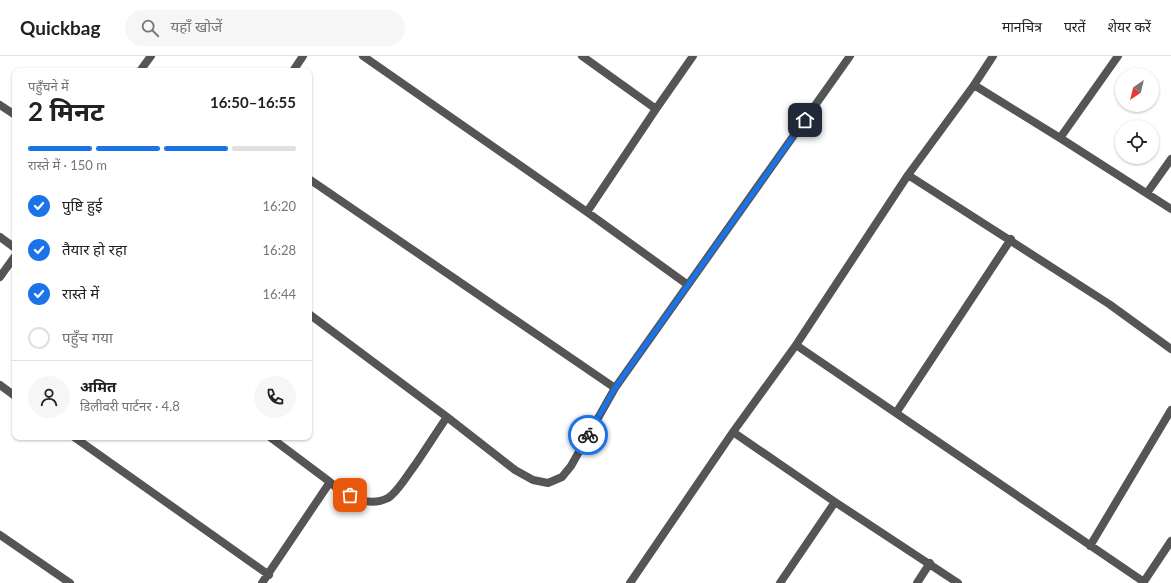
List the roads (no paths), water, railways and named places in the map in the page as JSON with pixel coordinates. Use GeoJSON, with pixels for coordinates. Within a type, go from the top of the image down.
{"type":"FeatureCollection","features":[{"type":"Feature","properties":{"kind":"street"},"geometry":{"type":"LineString","coordinates":[[142,68],[150,56]]}},
{"type":"Feature","properties":{"kind":"street"},"geometry":{"type":"LineString","coordinates":[[295,68],[303,56]]}},
{"type":"Feature","properties":{"kind":"street"},"geometry":{"type":"LineString","coordinates":[[363,56],[587,212],[688,285]]}},
{"type":"Feature","properties":{"kind":"street"},"geometry":{"type":"LineString","coordinates":[[582,56],[656,109]]}},
{"type":"Feature","properties":{"kind":"street"},"geometry":{"type":"LineString","coordinates":[[587,212],[693,56]]}},
{"type":"Feature","properties":{"kind":"street"},"geometry":{"type":"LineString","coordinates":[[312,316],[515,470],[533,480],[548,483],[562,477],[571,466],[615,388],[850,56]]}},
{"type":"Feature","properties":{"kind":"street"},"geometry":{"type":"LineString","coordinates":[[630,583],[733,432],[796,345],[908,175],[974,85],[993,56]]}},
{"type":"Feature","properties":{"kind":"street"},"geometry":{"type":"LineString","coordinates":[[1060,138],[1118,56]]}},
{"type":"Feature","properties":{"kind":"street"},"geometry":{"type":"LineString","coordinates":[[974,85],[1171,209]]}},
{"type":"Feature","properties":{"kind":"street"},"geometry":{"type":"LineString","coordinates":[[0,105],[12,113]]}},
{"type":"Feature","properties":{"kind":"street"},"geometry":{"type":"LineString","coordinates":[[1147,193],[1171,159]]}},
{"type":"Feature","properties":{"kind":"street"},"geometry":{"type":"LineString","coordinates":[[908,175],[1011,239],[1109,304],[1171,349]]}},
{"type":"Feature","properties":{"kind":"street"},"geometry":{"type":"LineString","coordinates":[[312,181],[615,388]]}},
{"type":"Feature","properties":{"kind":"street"},"geometry":{"type":"LineString","coordinates":[[0,237],[12,246]]}},
{"type":"Feature","properties":{"kind":"street"},"geometry":{"type":"LineString","coordinates":[[896,413],[1011,239]]}},
{"type":"Feature","properties":{"kind":"street"},"geometry":{"type":"LineString","coordinates":[[0,277],[12,260]]}},
{"type":"Feature","properties":{"kind":"street"},"geometry":{"type":"LineString","coordinates":[[796,345],[1144,583],[1171,541]]}},
{"type":"Feature","properties":{"kind":"street"},"geometry":{"type":"LineString","coordinates":[[0,385],[12,394]]}},
{"type":"Feature","properties":{"kind":"street"},"geometry":{"type":"LineString","coordinates":[[1090,546],[1171,410]]}},
{"type":"Feature","properties":{"kind":"street"},"geometry":{"type":"LineString","coordinates":[[274,440],[330,482],[338,490],[362,501],[374,502],[388,497],[400,486],[447,417]]}},
{"type":"Feature","properties":{"kind":"street"},"geometry":{"type":"LineString","coordinates":[[733,432],[835,502],[930,563],[958,583]]}},
{"type":"Feature","properties":{"kind":"street"},"geometry":{"type":"LineString","coordinates":[[78,440],[268,575]]}},
{"type":"Feature","properties":{"kind":"street"},"geometry":{"type":"LineString","coordinates":[[262,583],[330,482]]}},
{"type":"Feature","properties":{"kind":"street"},"geometry":{"type":"LineString","coordinates":[[780,583],[835,502]]}},
{"type":"Feature","properties":{"kind":"street"},"geometry":{"type":"LineString","coordinates":[[0,535],[70,583]]}},
{"type":"Feature","properties":{"kind":"street"},"geometry":{"type":"LineString","coordinates":[[917,583],[930,563]]}}]}
